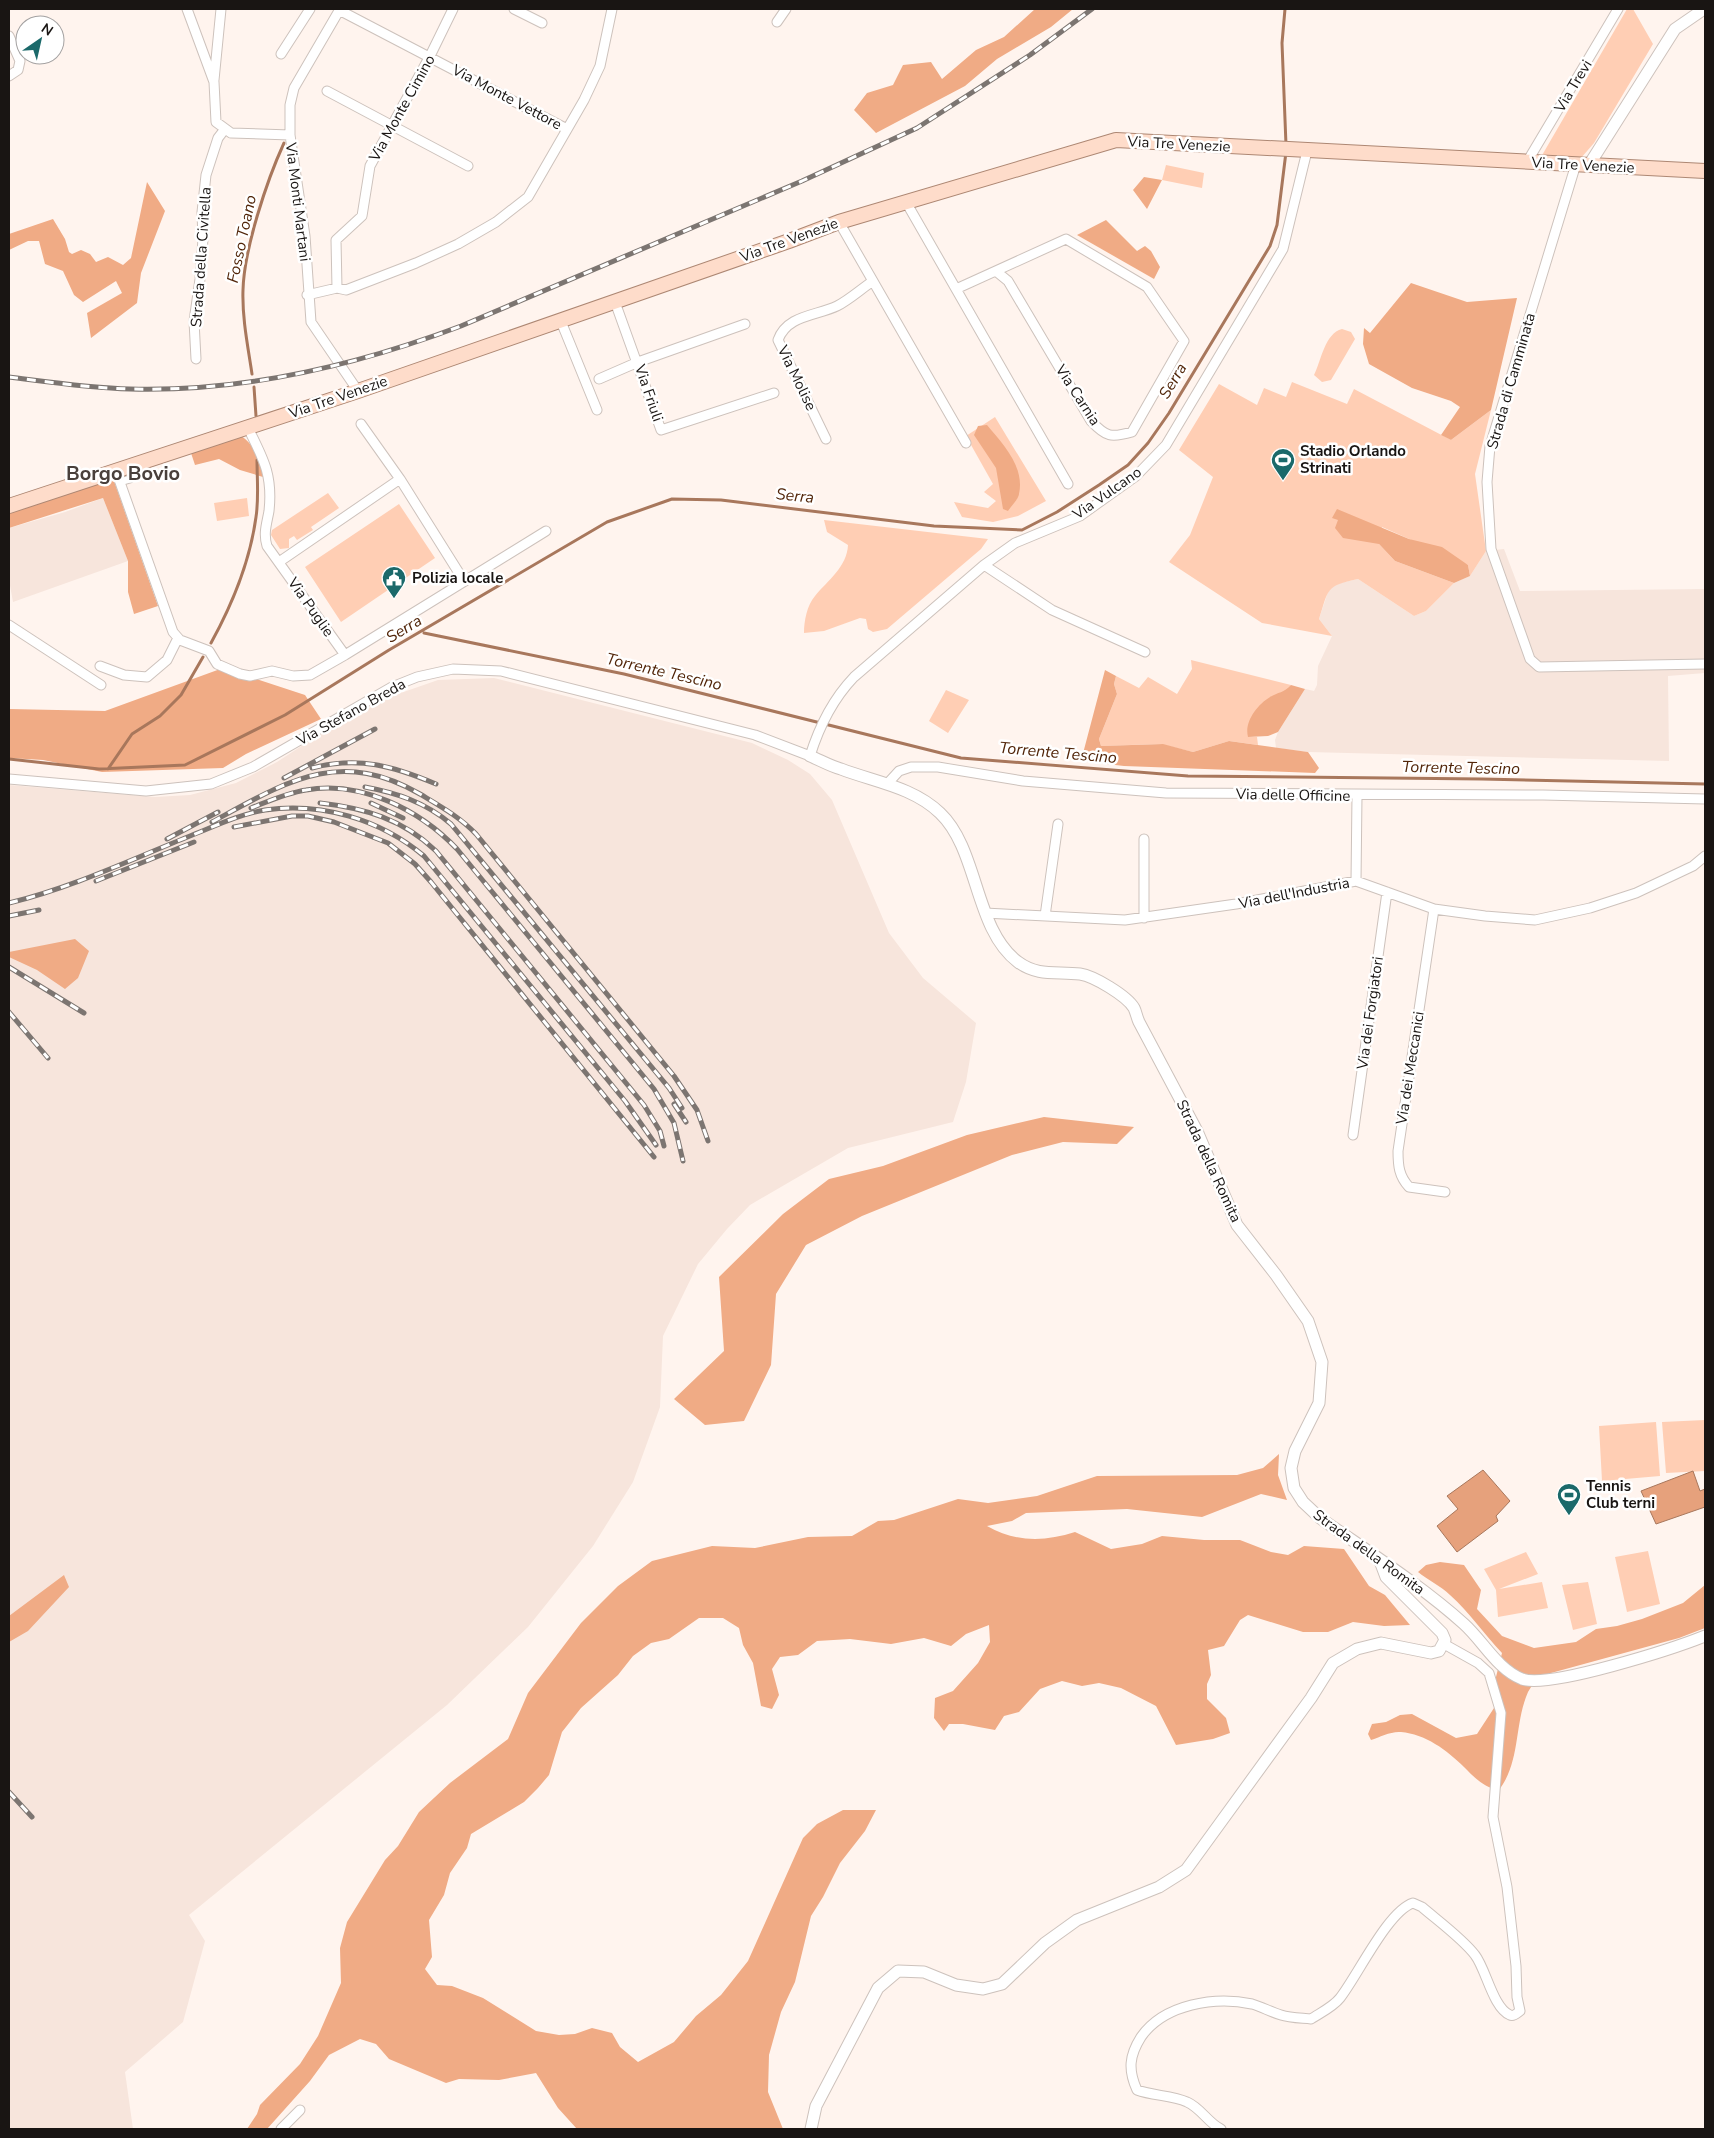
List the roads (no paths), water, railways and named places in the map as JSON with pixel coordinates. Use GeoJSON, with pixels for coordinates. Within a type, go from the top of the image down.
{"type":"FeatureCollection","features":[{"type":"Feature","properties":{"kind":"main road","name":"Via Tre Venezie"},"geometry":{"type":"LineString","coordinates":[[9,506],[118,477],[248,428],[560,319],[615,302],[838,222],[1116,140],[1705,171]]}},
{"type":"Feature","properties":{"kind":"street"},"geometry":{"type":"LineString","coordinates":[[187,9],[214,82]]}},
{"type":"Feature","properties":{"kind":"street"},"geometry":{"type":"LineString","coordinates":[[221,9],[214,82],[216,122],[231,133],[290,135]]}},
{"type":"Feature","properties":{"kind":"street"},"geometry":{"type":"LineString","coordinates":[[281,54],[310,9]]}},
{"type":"Feature","properties":{"kind":"street","name":"Via Monte Vettore"},"geometry":{"type":"LineString","coordinates":[[340,9],[567,129]]}},
{"type":"Feature","properties":{"kind":"street","name":"Via Monti Martani"},"geometry":{"type":"LineString","coordinates":[[340,9],[294,88],[290,105],[290,135],[305,236],[307,295],[311,322],[358,391]]}},
{"type":"Feature","properties":{"kind":"street","name":"Via Monte Cimino"},"geometry":{"type":"LineString","coordinates":[[337,288],[336,240],[362,216],[370,166],[430,56],[453,9]]}},
{"type":"Feature","properties":{"kind":"street"},"geometry":{"type":"LineString","coordinates":[[514,9],[542,23]]}},
{"type":"Feature","properties":{"kind":"street"},"geometry":{"type":"LineString","coordinates":[[307,295],[337,288],[346,290],[416,263],[458,244],[496,222],[528,196],[584,100],[600,66],[612,9]]}},
{"type":"Feature","properties":{"kind":"street"},"geometry":{"type":"LineString","coordinates":[[777,22],[786,9]]}},
{"type":"Feature","properties":{"kind":"street","name":"Via Trevi"},"geometry":{"type":"LineString","coordinates":[[1527,162],[1618,9]]}},
{"type":"Feature","properties":{"kind":"street"},"geometry":{"type":"LineString","coordinates":[[1582,165],[1675,29],[1704,9]]}},
{"type":"Feature","properties":{"kind":"street"},"geometry":{"type":"LineString","coordinates":[[9,36],[20,61],[18,70],[9,76]]}},
{"type":"Feature","properties":{"kind":"street"},"geometry":{"type":"LineString","coordinates":[[327,91],[468,166]]}},
{"type":"Feature","properties":{"kind":"street","name":"Strada della Civitella"},"geometry":{"type":"LineString","coordinates":[[196,359],[194,321],[200,279],[203,239],[202,212],[206,175],[218,138],[225,129]]}},
{"type":"Feature","properties":{"kind":"street","name":"Via Vulcano"},"geometry":{"type":"LineString","coordinates":[[810,756],[826,716],[842,689],[854,677],[984,564],[1015,543],[1080,516],[1136,476],[1166,445],[1283,249],[1302,151]]}},
{"type":"Feature","properties":{"kind":"street","name":"Strada di Camminata"},"geometry":{"type":"LineString","coordinates":[[1582,165],[1490,446],[1487,482],[1491,549],[1530,659],[1539,667],[1705,664]]}},
{"type":"Feature","properties":{"kind":"street"},"geometry":{"type":"LineString","coordinates":[[906,202],[1068,484]]}},
{"type":"Feature","properties":{"kind":"street"},"geometry":{"type":"LineString","coordinates":[[838,222],[966,443]]}},
{"type":"Feature","properties":{"kind":"street","name":"Via Carnia"},"geometry":{"type":"LineString","coordinates":[[956,289],[1066,239],[1148,287],[1184,341],[1132,432],[1117,436],[1104,434],[1091,421],[1008,281],[997,272]]}},
{"type":"Feature","properties":{"kind":"street","name":"Via Molise"},"geometry":{"type":"LineString","coordinates":[[826,439],[778,340],[782,330],[792,322],[838,306],[873,282]]}},
{"type":"Feature","properties":{"kind":"street","name":"Via Friuli"},"geometry":{"type":"LineString","coordinates":[[615,302],[662,430],[774,393]]}},
{"type":"Feature","properties":{"kind":"street"},"geometry":{"type":"LineString","coordinates":[[560,319],[597,410]]}},
{"type":"Feature","properties":{"kind":"street"},"geometry":{"type":"LineString","coordinates":[[599,380],[638,362],[745,324]]}},
{"type":"Feature","properties":{"kind":"street"},"geometry":{"type":"LineString","coordinates":[[361,424],[400,479],[464,581]]}},
{"type":"Feature","properties":{"kind":"street","name":"Via Puglie"},"geometry":{"type":"LineString","coordinates":[[248,428],[266,463],[269,478],[269,510],[264,537],[267,546],[344,655]]}},
{"type":"Feature","properties":{"kind":"street"},"geometry":{"type":"LineString","coordinates":[[130,479],[118,477],[173,632],[178,638],[209,651],[217,664],[228,671],[250,676],[272,671],[293,676],[310,674],[546,530]]}},
{"type":"Feature","properties":{"kind":"street"},"geometry":{"type":"LineString","coordinates":[[278,562],[400,479]]}},
{"type":"Feature","properties":{"kind":"street"},"geometry":{"type":"LineString","coordinates":[[984,564],[1052,610],[1145,652]]}},
{"type":"Feature","properties":{"kind":"street"},"geometry":{"type":"LineString","coordinates":[[9,625],[101,685]]}},
{"type":"Feature","properties":{"kind":"street"},"geometry":{"type":"LineString","coordinates":[[100,666],[124,675],[147,677],[167,660],[178,638]]}},
{"type":"Feature","properties":{"kind":"street","name":"Via Stefano Breda"},"geometry":{"type":"LineString","coordinates":[[9,779],[146,791],[212,784],[253,767],[392,687],[417,677],[453,669],[501,671],[755,735],[810,756]]}},
{"type":"Feature","properties":{"kind":"street","name":"Strada della Romita"},"geometry":{"type":"LineString","coordinates":[[810,756],[841,769],[888,783],[924,800],[942,814],[958,840],[985,913],[1004,949],[1019,963],[1041,974],[1081,974],[1109,986],[1134,1007],[1139,1022],[1197,1131],[1237,1225],[1276,1275],[1308,1321],[1322,1362],[1319,1403],[1294,1451],[1291,1468],[1294,1488],[1303,1502],[1320,1518],[1465,1624],[1507,1671],[1523,1680],[1543,1681],[1627,1662],[1705,1636]]}},
{"type":"Feature","properties":{"kind":"street","name":"Via delle Officine"},"geometry":{"type":"LineString","coordinates":[[888,783],[899,771],[911,767],[938,766],[1023,781],[1166,793],[1357,796],[1534,795],[1705,799]]}},
{"type":"Feature","properties":{"kind":"street"},"geometry":{"type":"LineString","coordinates":[[1356,881],[1357,796]]}},
{"type":"Feature","properties":{"kind":"street"},"geometry":{"type":"LineString","coordinates":[[1045,916],[1058,824]]}},
{"type":"Feature","properties":{"kind":"street"},"geometry":{"type":"LineString","coordinates":[[1144,840],[1144,918]]}},
{"type":"Feature","properties":{"kind":"street","name":"Via dell'Industria"},"geometry":{"type":"LineString","coordinates":[[985,913],[1125,920],[1236,904],[1356,881],[1434,909],[1535,920],[1590,908],[1636,893],[1693,866],[1705,856]]}},
{"type":"Feature","properties":{"kind":"street","name":"Via dei Forgiatori"},"geometry":{"type":"LineString","coordinates":[[1353,1135],[1387,892]]}},
{"type":"Feature","properties":{"kind":"street","name":"Via dei Meccanici"},"geometry":{"type":"LineString","coordinates":[[1434,909],[1399,1141],[1398,1164],[1401,1177],[1409,1187],[1445,1192]]}},
{"type":"Feature","properties":{"kind":"street"},"geometry":{"type":"LineString","coordinates":[[811,2129],[816,2106],[878,1988],[898,1971],[924,1972],[956,1985],[983,1989],[1002,1984],[1045,1943],[1077,1920],[1159,1887],[1186,1870],[1311,1698],[1332,1663],[1357,1649],[1381,1642],[1432,1653],[1439,1651],[1444,1644],[1442,1632],[1386,1577],[1380,1561]]}},
{"type":"Feature","properties":{"kind":"street"},"geometry":{"type":"LineString","coordinates":[[1221,2129],[1214,2126],[1187,2102],[1152,2096],[1137,2090],[1131,2077],[1130,2060],[1151,2023],[1184,2006],[1221,2000],[1253,2004],[1283,2016],[1312,2019],[1338,2000],[1381,1936],[1406,1906],[1413,1903],[1422,1907],[1474,1954],[1486,1974],[1492,1993],[1502,2008],[1510,2015],[1520,2011],[1517,1997],[1516,1966],[1507,1887],[1493,1817],[1501,1713],[1489,1673],[1478,1663],[1444,1644]]}},
{"type":"Feature","properties":{"kind":"street"},"geometry":{"type":"LineString","coordinates":[[281,2129],[300,2110]]}},
{"type":"Feature","properties":{"kind":"waterway","name":"Serra"},"geometry":{"type":"LineString","coordinates":[[1285,9],[1282,43],[1286,145]]}},
{"type":"Feature","properties":{"kind":"waterway","name":"Fosso Toano"},"geometry":{"type":"LineString","coordinates":[[252,374],[243,311],[244,273],[257,215],[284,143]]}},
{"type":"Feature","properties":{"kind":"waterway","name":"Serra"},"geometry":{"type":"LineString","coordinates":[[9,759],[99,769],[185,765],[285,715],[389,650],[607,522],[672,499],[721,500],[934,526],[1022,530],[1057,512],[1128,465],[1148,443],[1169,413],[1270,246],[1277,225],[1286,152]]}},
{"type":"Feature","properties":{"kind":"waterway","name":"Fosso Toano"},"geometry":{"type":"LineString","coordinates":[[254,387],[256,416]]}},
{"type":"Feature","properties":{"kind":"waterway","name":"Fosso Toano"},"geometry":{"type":"LineString","coordinates":[[211,643],[233,598],[245,566],[257,510],[257,460]]}},
{"type":"Feature","properties":{"kind":"waterway","name":"Torrente Tescino"},"geometry":{"type":"LineString","coordinates":[[424,633],[624,674],[961,758],[1188,776],[1482,779],[1705,784]]}},
{"type":"Feature","properties":{"kind":"waterway","name":"Fosso Toano"},"geometry":{"type":"LineString","coordinates":[[108,769],[132,734],[160,716],[181,695],[203,657]]}},
{"type":"Feature","properties":{"kind":"railway"},"geometry":{"type":"LineString","coordinates":[[9,377],[130,389],[214,386],[298,374],[380,353],[421,340],[461,326],[802,181],[917,128],[1030,55],[1092,9]]}},
{"type":"Feature","properties":{"kind":"railway"},"geometry":{"type":"LineString","coordinates":[[284,778],[375,729]]}},
{"type":"Feature","properties":{"kind":"railway"},"geometry":{"type":"LineString","coordinates":[[312,768],[345,763],[361,763],[405,772],[436,784]]}},
{"type":"Feature","properties":{"kind":"railway"},"geometry":{"type":"LineString","coordinates":[[212,822],[289,783],[313,775],[338,772],[363,773],[391,780],[442,807],[476,834],[674,1076],[697,1110],[708,1141]]}},
{"type":"Feature","properties":{"kind":"railway"},"geometry":{"type":"LineString","coordinates":[[365,787],[388,792],[421,804],[451,824],[669,1088],[682,1108]]}},
{"type":"Feature","properties":{"kind":"railway"},"geometry":{"type":"LineString","coordinates":[[251,808],[299,791],[327,788],[348,790],[388,801],[426,822],[442,835],[457,849],[654,1089],[674,1123],[683,1161]]}},
{"type":"Feature","properties":{"kind":"railway"},"geometry":{"type":"LineString","coordinates":[[320,803],[352,808],[382,817],[410,831],[436,851],[644,1105],[660,1131],[664,1146]]}},
{"type":"Feature","properties":{"kind":"railway"},"geometry":{"type":"LineString","coordinates":[[371,803],[403,818]]}},
{"type":"Feature","properties":{"kind":"railway"},"geometry":{"type":"LineString","coordinates":[[9,903],[78,882],[246,814],[286,808],[307,809],[328,811],[369,823],[407,843],[424,856],[625,1101],[656,1145]]}},
{"type":"Feature","properties":{"kind":"railway"},"geometry":{"type":"LineString","coordinates":[[167,839],[218,812]]}},
{"type":"Feature","properties":{"kind":"railway"},"geometry":{"type":"LineString","coordinates":[[234,827],[292,816],[308,816],[334,822],[388,843],[415,864],[654,1157]]}},
{"type":"Feature","properties":{"kind":"railway"},"geometry":{"type":"LineString","coordinates":[[96,881],[194,842]]}},
{"type":"Feature","properties":{"kind":"railway"},"geometry":{"type":"LineString","coordinates":[[9,916],[39,910]]}},
{"type":"Feature","properties":{"kind":"railway"},"geometry":{"type":"LineString","coordinates":[[9,967],[84,1013]]}},
{"type":"Feature","properties":{"kind":"railway"},"geometry":{"type":"LineString","coordinates":[[9,1012],[48,1058]]}},
{"type":"Feature","properties":{"kind":"railway"},"geometry":{"type":"LineString","coordinates":[[674,1104],[686,1122]]}},
{"type":"Feature","properties":{"kind":"railway"},"geometry":{"type":"LineString","coordinates":[[9,1792],[32,1817]]}},
{"type":"Feature","properties":{"kind":"place","name":"Stadio Orlando Strinati"},"geometry":{"type":"Point","coordinates":[1283,481]}},
{"type":"Feature","properties":{"kind":"place","name":"Polizia locale"},"geometry":{"type":"Point","coordinates":[394,599]}},
{"type":"Feature","properties":{"kind":"place","name":"Tennis Club terni"},"geometry":{"type":"Point","coordinates":[1569,1516]}},
{"type":"Feature","properties":{"kind":"district","name":"Borgo Bovio"},"geometry":{"type":"Point","coordinates":[123,473]}}]}
